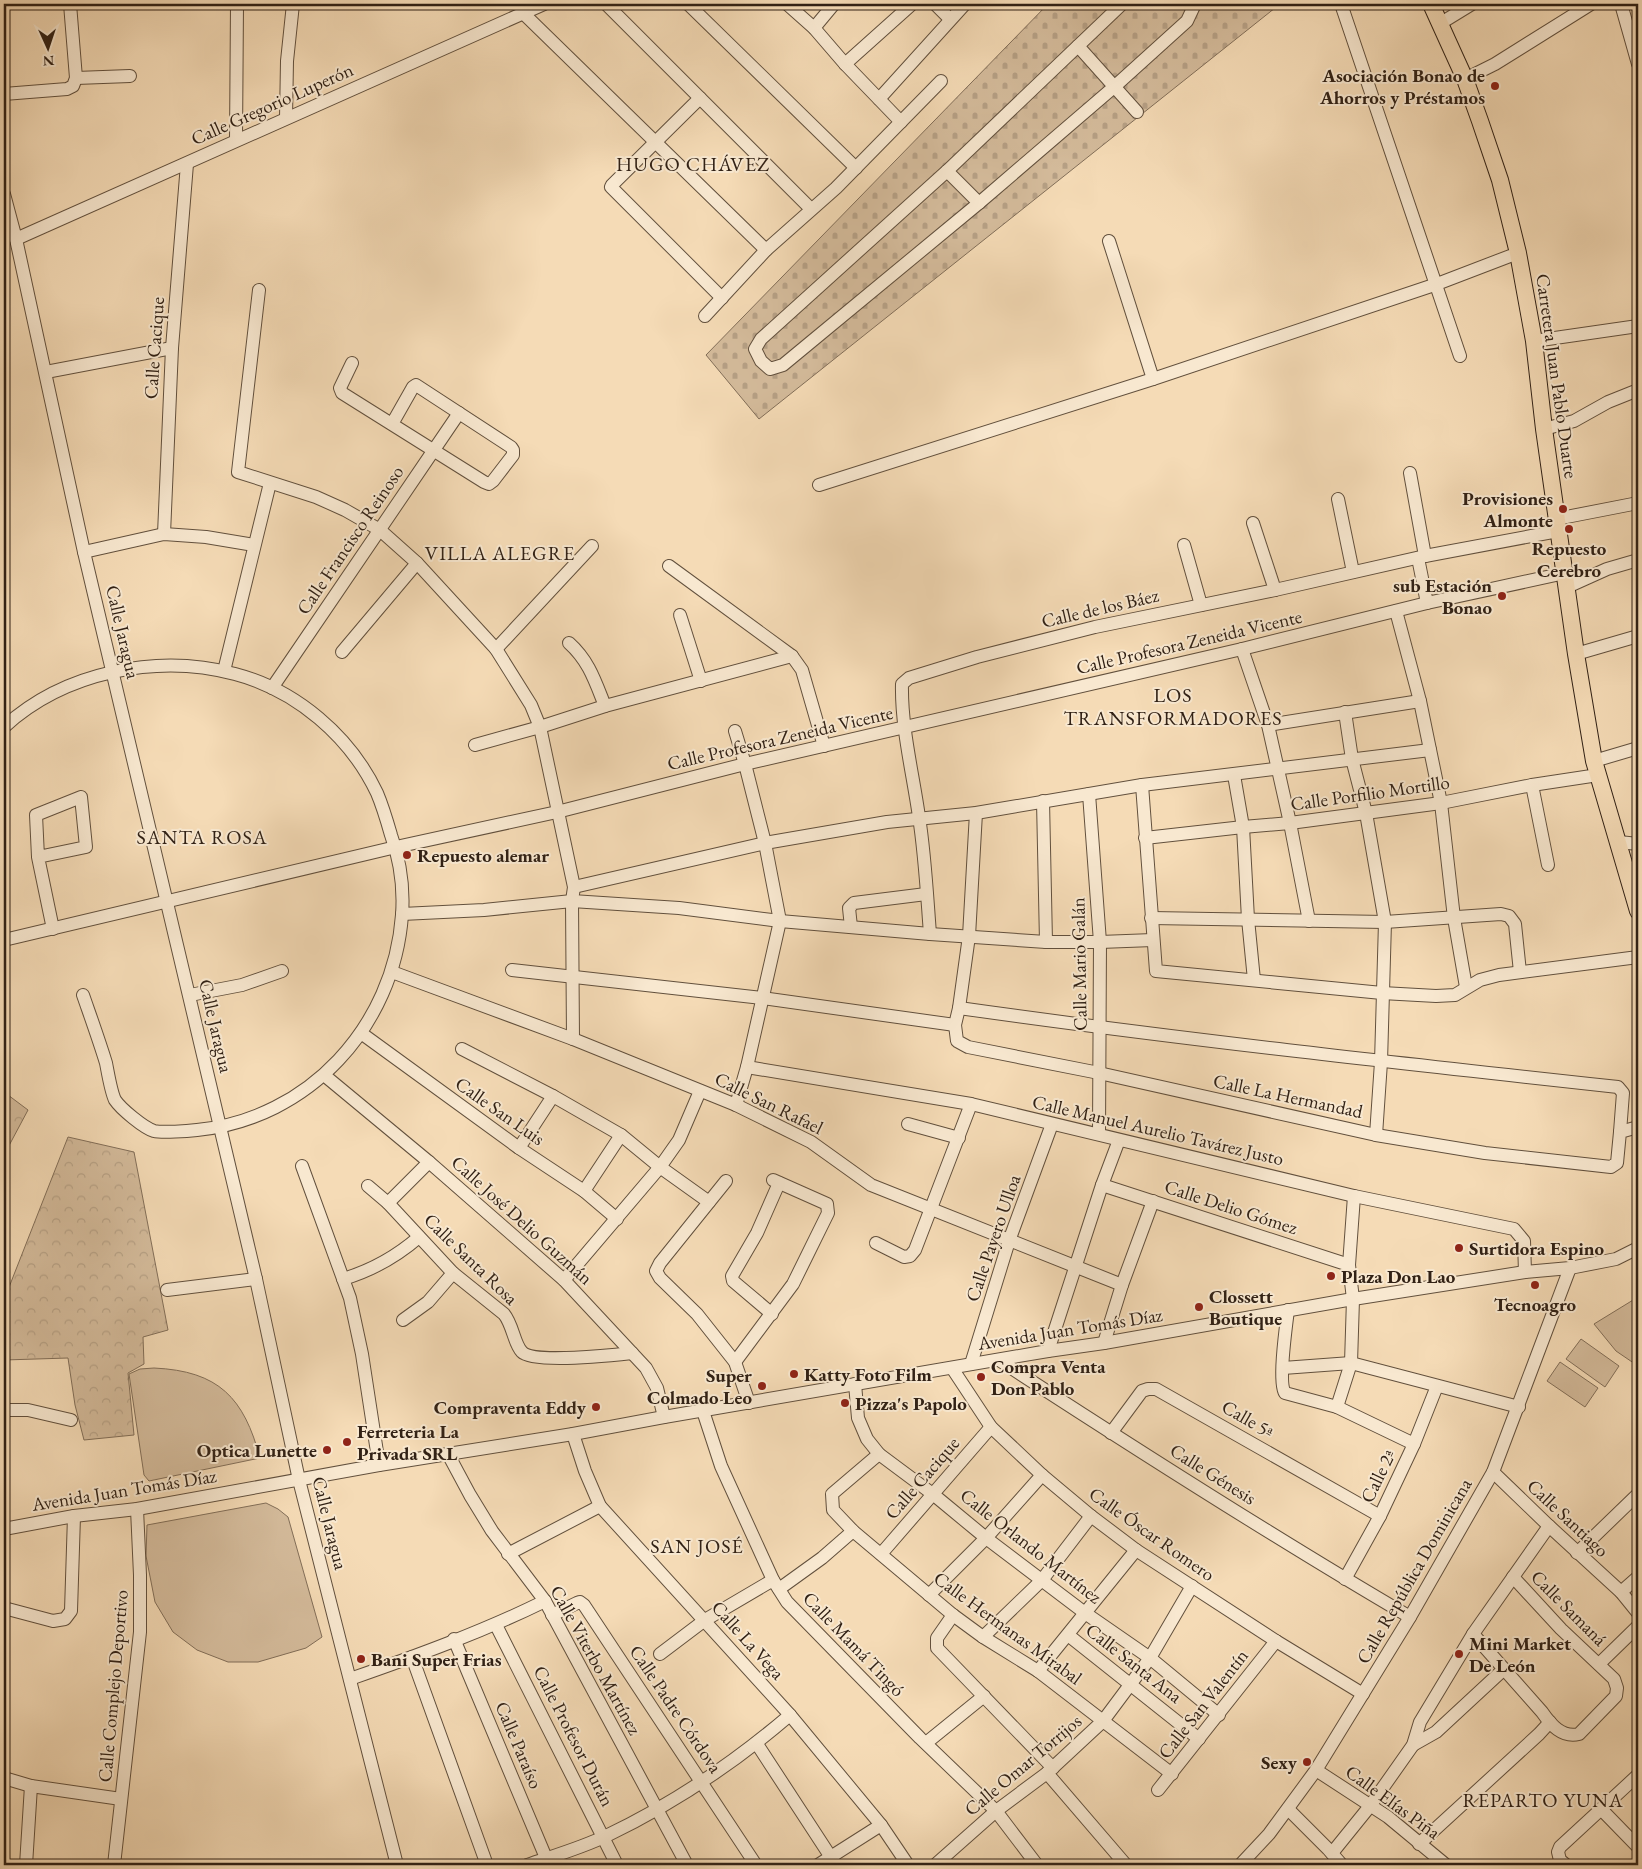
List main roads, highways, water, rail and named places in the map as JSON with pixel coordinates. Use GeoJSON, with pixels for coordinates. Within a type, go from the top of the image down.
{"type":"FeatureCollection","features":[{"type":"Feature","properties":{"kind":"main road","name":"Carretera Juan Pablo Duarte"},"geometry":{"type":"LineString","coordinates":[[1431,4],[1465,79],[1500,180],[1518,254],[1534,341],[1557,525],[1576,654],[1596,768],[1638,911]]}},
{"type":"Feature","properties":{"kind":"place","name":"Asociación Bonao de Ahorros y Préstamos"},"geometry":{"type":"Point","coordinates":[1495,86]}},
{"type":"Feature","properties":{"kind":"place","name":"Provisiones Almonte"},"geometry":{"type":"Point","coordinates":[1563,509]}},
{"type":"Feature","properties":{"kind":"place","name":"Repuesto Cerebro"},"geometry":{"type":"Point","coordinates":[1569,529]}},
{"type":"Feature","properties":{"kind":"place","name":"sub Estación Bonao"},"geometry":{"type":"Point","coordinates":[1502,596]}},
{"type":"Feature","properties":{"kind":"place","name":"Repuesto alemar"},"geometry":{"type":"Point","coordinates":[407,855]}},
{"type":"Feature","properties":{"kind":"place","name":"Surtidora Espino"},"geometry":{"type":"Point","coordinates":[1459,1248]}},
{"type":"Feature","properties":{"kind":"place","name":"Plaza Don Lao"},"geometry":{"type":"Point","coordinates":[1331,1276]}},
{"type":"Feature","properties":{"kind":"place","name":"Tecnoagro"},"geometry":{"type":"Point","coordinates":[1535,1285]}},
{"type":"Feature","properties":{"kind":"place","name":"Clossett Boutique"},"geometry":{"type":"Point","coordinates":[1199,1307]}},
{"type":"Feature","properties":{"kind":"place","name":"Katty Foto Film"},"geometry":{"type":"Point","coordinates":[794,1374]}},
{"type":"Feature","properties":{"kind":"place","name":"Compra Venta Don Pablo"},"geometry":{"type":"Point","coordinates":[981,1377]}},
{"type":"Feature","properties":{"kind":"place","name":"Super Colmado Leo"},"geometry":{"type":"Point","coordinates":[762,1386]}},
{"type":"Feature","properties":{"kind":"place","name":"Pizza's Papolo"},"geometry":{"type":"Point","coordinates":[845,1403]}},
{"type":"Feature","properties":{"kind":"place","name":"Compraventa Eddy"},"geometry":{"type":"Point","coordinates":[596,1407]}},
{"type":"Feature","properties":{"kind":"place","name":"Ferreteria La Privada SRL"},"geometry":{"type":"Point","coordinates":[347,1442]}},
{"type":"Feature","properties":{"kind":"place","name":"Optica Lunette"},"geometry":{"type":"Point","coordinates":[327,1450]}},
{"type":"Feature","properties":{"kind":"place","name":"Mini Market De León"},"geometry":{"type":"Point","coordinates":[1459,1654]}},
{"type":"Feature","properties":{"kind":"place","name":"Bani Super Frias"},"geometry":{"type":"Point","coordinates":[361,1659]}},
{"type":"Feature","properties":{"kind":"place","name":"Sexy"},"geometry":{"type":"Point","coordinates":[1307,1762]}},
{"type":"Feature","properties":{"kind":"district","name":"HUGO CHÁVEZ"},"geometry":{"type":"Point","coordinates":[693,164]}},
{"type":"Feature","properties":{"kind":"district","name":"VILLA ALEGRE"},"geometry":{"type":"Point","coordinates":[500,553]}},
{"type":"Feature","properties":{"kind":"district","name":"LOS TRANSFORMADORES"},"geometry":{"type":"Point","coordinates":[1173,706]}},
{"type":"Feature","properties":{"kind":"district","name":"SANTA ROSA"},"geometry":{"type":"Point","coordinates":[202,837]}},
{"type":"Feature","properties":{"kind":"district","name":"SAN JOSÉ"},"geometry":{"type":"Point","coordinates":[697,1546]}},
{"type":"Feature","properties":{"kind":"district","name":"REPARTO YUNA"},"geometry":{"type":"Point","coordinates":[1543,1800]}}]}
